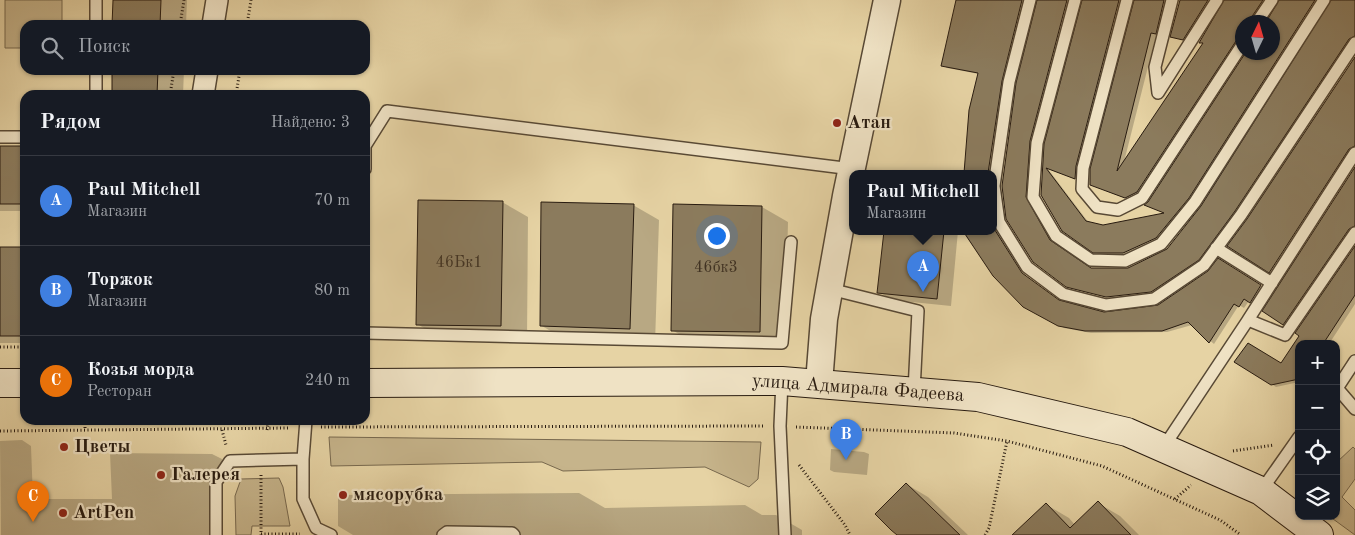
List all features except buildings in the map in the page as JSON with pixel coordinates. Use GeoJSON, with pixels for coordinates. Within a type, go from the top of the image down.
{"type":"FeatureCollection","features":[{"type":"Feature","properties":{"kind":"main road","name":"улица Адмирала Фадеева"},"geometry":{"type":"LineString","coordinates":[[370,383],[782,381],[978,397],[1128,432],[1262,491],[1318,535]]}},
{"type":"Feature","properties":{"kind":"main road"},"geometry":{"type":"LineString","coordinates":[[0,383],[20,383]]}},
{"type":"Feature","properties":{"kind":"street"},"geometry":{"type":"LineString","coordinates":[[214,20],[217,0]]}},
{"type":"Feature","properties":{"kind":"street"},"geometry":{"type":"LineString","coordinates":[[852,169],[887,0]]}},
{"type":"Feature","properties":{"kind":"street"},"geometry":{"type":"LineString","coordinates":[[204,90],[206,75]]}},
{"type":"Feature","properties":{"kind":"street"},"geometry":{"type":"LineString","coordinates":[[819,383],[824,319],[849,185]]}},
{"type":"Feature","properties":{"kind":"lane"},"geometry":{"type":"LineString","coordinates":[[96,0],[96,20]]}},
{"type":"Feature","properties":{"kind":"lane"},"geometry":{"type":"LineString","coordinates":[[996,170],[1009,82],[1030,0]]}},
{"type":"Feature","properties":{"kind":"lane"},"geometry":{"type":"LineString","coordinates":[[1074,0],[1037,143],[1034,197],[1056,236],[1091,260],[1125,262],[1161,244],[1195,202],[1324,0]]}},
{"type":"Feature","properties":{"kind":"lane"},"geometry":{"type":"LineString","coordinates":[[1127,0],[1083,168],[1082,189],[1097,207],[1118,210],[1142,198],[1235,56]]}},
{"type":"Feature","properties":{"kind":"lane"},"geometry":{"type":"LineString","coordinates":[[1172,0],[1155,67],[1158,93],[1217,0]]}},
{"type":"Feature","properties":{"kind":"lane"},"geometry":{"type":"LineString","coordinates":[[1262,15],[1272,0]]}},
{"type":"Feature","properties":{"kind":"lane"},"geometry":{"type":"LineString","coordinates":[[997,208],[999,222],[1027,267],[1063,294],[1106,305],[1154,299],[1204,264],[1241,216],[1355,42]]}},
{"type":"Feature","properties":{"kind":"lane"},"geometry":{"type":"LineString","coordinates":[[96,75],[96,90]]}},
{"type":"Feature","properties":{"kind":"lane"},"geometry":{"type":"LineString","coordinates":[[370,138],[387,111],[852,169]]}},
{"type":"Feature","properties":{"kind":"lane"},"geometry":{"type":"LineString","coordinates":[[0,137],[20,137]]}},
{"type":"Feature","properties":{"kind":"lane"},"geometry":{"type":"LineString","coordinates":[[1163,448],[1355,153]]}},
{"type":"Feature","properties":{"kind":"lane"},"geometry":{"type":"LineString","coordinates":[[1248,320],[1285,335],[1355,232]]}},
{"type":"Feature","properties":{"kind":"lane"},"geometry":{"type":"LineString","coordinates":[[370,333],[782,343],[790,242]]}},
{"type":"Feature","properties":{"kind":"lane"},"geometry":{"type":"LineString","coordinates":[[1216,248],[1272,283]]}},
{"type":"Feature","properties":{"kind":"lane"},"geometry":{"type":"LineString","coordinates":[[830,289],[918,312],[914,392]]}},
{"type":"Feature","properties":{"kind":"lane"},"geometry":{"type":"LineString","coordinates":[[1340,385],[1355,361]]}},
{"type":"Feature","properties":{"kind":"lane"},"geometry":{"type":"LineString","coordinates":[[782,381],[780,426],[785,535]]}},
{"type":"Feature","properties":{"kind":"lane"},"geometry":{"type":"LineString","coordinates":[[1340,392],[1355,409]]}},
{"type":"Feature","properties":{"kind":"lane"},"geometry":{"type":"LineString","coordinates":[[306,425],[303,459],[304,500],[316,528],[331,535]]}},
{"type":"Feature","properties":{"kind":"lane"},"geometry":{"type":"LineString","coordinates":[[1262,491],[1295,441]]}},
{"type":"Feature","properties":{"kind":"lane"},"geometry":{"type":"LineString","coordinates":[[216,535],[216,482],[230,461],[303,459]]}},
{"type":"Feature","properties":{"kind":"lane"},"geometry":{"type":"LineString","coordinates":[[443,535],[447,532],[512,533],[514,535]]}},
{"type":"Feature","properties":{"kind":"path"},"geometry":{"type":"LineString","coordinates":[[181,20],[184,0]]}},
{"type":"Feature","properties":{"kind":"path"},"geometry":{"type":"LineString","coordinates":[[248,20],[251,0]]}},
{"type":"Feature","properties":{"kind":"path"},"geometry":{"type":"LineString","coordinates":[[171,90],[173,75]]}},
{"type":"Feature","properties":{"kind":"path"},"geometry":{"type":"LineString","coordinates":[[237,90],[239,75]]}},
{"type":"Feature","properties":{"kind":"path"},"geometry":{"type":"LineString","coordinates":[[0,347],[20,347]]}},
{"type":"Feature","properties":{"kind":"path"},"geometry":{"type":"LineString","coordinates":[[370,424],[780,426],[954,433],[1007,441],[1102,466],[1220,520],[1241,535]]}},
{"type":"Feature","properties":{"kind":"path"},"geometry":{"type":"LineString","coordinates":[[85,425],[85,430]]}},
{"type":"Feature","properties":{"kind":"path"},"geometry":{"type":"LineString","coordinates":[[267,430],[268,425]]}},
{"type":"Feature","properties":{"kind":"path"},"geometry":{"type":"LineString","coordinates":[[0,431],[267,430],[300,425]]}},
{"type":"Feature","properties":{"kind":"path"},"geometry":{"type":"LineString","coordinates":[[222,430],[230,461]]}},
{"type":"Feature","properties":{"kind":"path"},"geometry":{"type":"LineString","coordinates":[[781,441],[845,525],[850,535]]}},
{"type":"Feature","properties":{"kind":"path"},"geometry":{"type":"LineString","coordinates":[[985,535],[989,528],[1007,441]]}},
{"type":"Feature","properties":{"kind":"path"},"geometry":{"type":"LineString","coordinates":[[1230,452],[1295,441]]}},
{"type":"Feature","properties":{"kind":"path"},"geometry":{"type":"LineString","coordinates":[[260,469],[261,534],[302,534],[298,527]]}},
{"type":"Feature","properties":{"kind":"path"},"geometry":{"type":"LineString","coordinates":[[1175,499],[1194,482]]}},
{"type":"Feature","properties":{"kind":"shaded area"},"geometry":{"type":"Polygon","coordinates":[[[5,0],[62,0],[62,20],[20,20],[20,48],[5,48],[5,0]]]}},
{"type":"Feature","properties":{"kind":"shaded area"},"geometry":{"type":"Polygon","coordinates":[[[329,437],[761,442],[758,479],[749,487],[705,467],[563,471],[542,462],[331,466],[329,437]]]}},
{"type":"Feature","properties":{"kind":"shaded area"},"geometry":{"type":"Polygon","coordinates":[[[1353,447],[1355,449],[1355,479],[1342,497],[1355,510],[1355,535],[1334,520],[1340,520],[1340,459],[1353,447]]]}},
{"type":"Feature","properties":{"kind":"shaded area"},"geometry":{"type":"Polygon","coordinates":[[[279,478],[283,487],[290,526],[252,526],[251,535],[236,535],[235,496],[241,479],[279,478]]]}},
{"type":"Feature","properties":{"kind":"place","name":"Атан"},"geometry":{"type":"Point","coordinates":[837,123]}},
{"type":"Feature","properties":{"kind":"place","name":"Paul Mitchell"},"geometry":{"type":"Point","coordinates":[923,292]}},
{"type":"Feature","properties":{"kind":"place","name":"Цветы"},"geometry":{"type":"Point","coordinates":[64,447]}},
{"type":"Feature","properties":{"kind":"place","name":"Торжок"},"geometry":{"type":"Point","coordinates":[846,460]}},
{"type":"Feature","properties":{"kind":"place","name":"Галерея"},"geometry":{"type":"Point","coordinates":[161,475]}},
{"type":"Feature","properties":{"kind":"place","name":"мясорубка"},"geometry":{"type":"Point","coordinates":[343,495]}},
{"type":"Feature","properties":{"kind":"place","name":"ArtPen"},"geometry":{"type":"Point","coordinates":[63,513]}},
{"type":"Feature","properties":{"kind":"place","name":"Козья морда"},"geometry":{"type":"Point","coordinates":[33,522]}}]}
